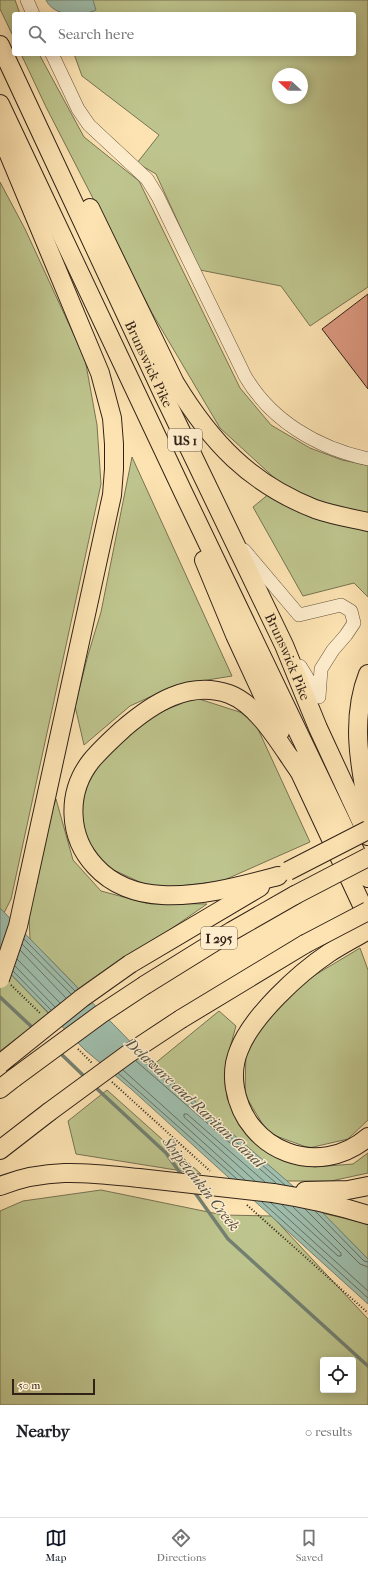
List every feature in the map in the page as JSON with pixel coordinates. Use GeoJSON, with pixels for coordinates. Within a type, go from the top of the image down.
{"type":"FeatureCollection","features":[{"type":"Feature","properties":{"kind":"highway"},"geometry":{"type":"LineString","coordinates":[[0,31],[12,54]]}},
{"type":"Feature","properties":{"kind":"highway","name":"Brunswick Pike"},"geometry":{"type":"LineString","coordinates":[[0,44],[273,622],[318,728],[368,836]]}},
{"type":"Feature","properties":{"kind":"highway"},"geometry":{"type":"LineString","coordinates":[[13,56],[70,167],[176,383],[190,408],[209,434],[231,457],[270,486],[315,509],[368,522]]}},
{"type":"Feature","properties":{"kind":"highway","name":"Brunswick Pike"},"geometry":{"type":"LineString","coordinates":[[0,104],[184,494],[368,878]]}},
{"type":"Feature","properties":{"kind":"highway"},"geometry":{"type":"LineString","coordinates":[[0,133],[100,373],[112,418],[114,444],[112,495],[18,926],[3,980]]}},
{"type":"Feature","properties":{"kind":"highway"},"geometry":{"type":"LineString","coordinates":[[184,494],[196,539],[216,593],[368,918]]}},
{"type":"Feature","properties":{"kind":"highway"},"geometry":{"type":"LineString","coordinates":[[368,674],[360,700],[358,724],[362,774],[368,807]]}},
{"type":"Feature","properties":{"kind":"highway"},"geometry":{"type":"LineString","coordinates":[[283,874],[235,887],[188,895],[149,894],[125,888],[98,870],[88,859],[80,846],[76,835],[74,805],[77,790],[83,774],[91,761],[109,742],[132,722],[171,696],[185,692],[215,690],[230,694],[244,701],[262,719],[299,771]]}},
{"type":"Feature","properties":{"kind":"highway"},"geometry":{"type":"LineString","coordinates":[[0,1064],[82,998],[130,964],[283,874],[368,830]]}},
{"type":"Feature","properties":{"kind":"highway","name":"I 295"},"geometry":{"type":"LineString","coordinates":[[0,1088],[101,1014],[145,985],[232,931],[295,895],[368,857]]}},
{"type":"Feature","properties":{"kind":"highway"},"geometry":{"type":"LineString","coordinates":[[0,1150],[128,1054],[181,1019],[305,944],[368,911]]}},
{"type":"Feature","properties":{"kind":"highway"},"geometry":{"type":"LineString","coordinates":[[368,930],[328,954],[294,982],[257,1018],[244,1037],[238,1051],[234,1080],[237,1097],[242,1111],[252,1126],[262,1137],[274,1146],[288,1153],[303,1157],[318,1158],[332,1156],[346,1152],[368,1138]]}},
{"type":"Feature","properties":{"kind":"highway"},"geometry":{"type":"LineString","coordinates":[[0,1186],[15,1180],[55,1173],[75,1172],[272,1193],[314,1200],[368,1215]]}},
{"type":"Feature","properties":{"kind":"highway"},"geometry":{"type":"LineString","coordinates":[[272,1193],[348,1190],[368,1186]]}},
{"type":"Feature","properties":{"kind":"lane"},"geometry":{"type":"LineString","coordinates":[[27,0],[32,12]]}},
{"type":"Feature","properties":{"kind":"lane"},"geometry":{"type":"LineString","coordinates":[[53,56],[78,109],[89,124],[147,179],[158,198],[252,389],[264,404],[294,429],[328,446],[368,459]]}},
{"type":"Feature","properties":{"kind":"lane"},"geometry":{"type":"LineString","coordinates":[[232,536],[299,615],[340,605],[351,611],[354,623],[333,650],[321,669],[319,697],[273,622]]}},
{"type":"Feature","properties":{"kind":"path"},"geometry":{"type":"LineString","coordinates":[[3,980],[45,1018]]}},
{"type":"Feature","properties":{"kind":"path"},"geometry":{"type":"LineString","coordinates":[[78,1049],[94,1065]]}},
{"type":"Feature","properties":{"kind":"path"},"geometry":{"type":"LineString","coordinates":[[111,1081],[212,1173]]}},
{"type":"Feature","properties":{"kind":"path"},"geometry":{"type":"LineString","coordinates":[[247,1204],[368,1313]]}},
{"type":"Feature","properties":{"kind":"green space"},"geometry":{"type":"Polygon","coordinates":[[[0,0],[15,0],[19,12],[12,12],[12,34],[0,9],[0,0]]]}},
{"type":"Feature","properties":{"kind":"green space"},"geometry":{"type":"Polygon","coordinates":[[[55,0],[368,0],[368,287],[310,326],[281,286],[200,270],[156,174],[137,163],[159,135],[82,76],[75,56],[356,56],[356,12],[59,12],[55,0]]]}},
{"type":"Feature","properties":{"kind":"green space"},"geometry":{"type":"Polygon","coordinates":[[[22,56],[40,56],[84,137],[139,181],[240,388],[271,425],[310,448],[342,460],[368,465],[368,597],[354,583],[303,596],[253,507],[281,484],[220,428],[152,313],[46,107],[22,56]]]}},
{"type":"Feature","properties":{"kind":"green space"},"geometry":{"type":"Polygon","coordinates":[[[0,182],[25,229],[85,359],[97,425],[101,484],[11,899],[4,913],[0,909],[0,182]]]}},
{"type":"Feature","properties":{"kind":"green space"},"geometry":{"type":"Polygon","coordinates":[[[132,457],[232,676],[176,685],[130,706],[84,745],[75,706],[101,612],[132,457]]]}},
{"type":"Feature","properties":{"kind":"green space"},"geometry":{"type":"Polygon","coordinates":[[[196,698],[252,716],[310,842],[222,881],[155,889],[107,867],[80,830],[81,791],[99,764],[152,715],[196,698]]]}},
{"type":"Feature","properties":{"kind":"green space"},"geometry":{"type":"Polygon","coordinates":[[[56,799],[73,860],[101,891],[146,903],[207,904],[81,991],[30,939],[29,917],[48,822],[56,799]]]}},
{"type":"Feature","properties":{"kind":"green space"},"geometry":{"type":"Polygon","coordinates":[[[360,948],[368,970],[368,1120],[348,1139],[309,1148],[268,1133],[245,1095],[246,1051],[268,1011],[310,978],[360,948]]]}},
{"type":"Feature","properties":{"kind":"green space"},"geometry":{"type":"Polygon","coordinates":[[[0,963],[49,1014],[0,1051],[0,963]]]}},
{"type":"Feature","properties":{"kind":"green space"},"geometry":{"type":"Polygon","coordinates":[[[219,1011],[236,1026],[226,1062],[227,1098],[243,1129],[274,1154],[314,1167],[353,1164],[368,1153],[368,1173],[331,1181],[286,1181],[153,1065],[219,1011]]]}},
{"type":"Feature","properties":{"kind":"green space"},"geometry":{"type":"Polygon","coordinates":[[[107,1090],[201,1174],[76,1154],[68,1121],[107,1090]]]}},
{"type":"Feature","properties":{"kind":"green space"},"geometry":{"type":"Polygon","coordinates":[[[101,1190],[223,1215],[272,1216],[368,1319],[368,1405],[0,1405],[0,1211],[23,1201],[101,1190]]]}},
{"type":"Feature","properties":{"kind":"green space"},"geometry":{"type":"Polygon","coordinates":[[[322,1213],[368,1224],[368,1259],[322,1213]]]}},
{"type":"Feature","properties":{"kind":"water"},"geometry":{"type":"Polygon","coordinates":[[[46,0],[93,0],[96,10],[90,12],[61,12],[50,6],[46,0]]]}},
{"type":"Feature","properties":{"kind":"water","name":"Delaware and Raritan Canal"},"geometry":{"type":"Polygon","coordinates":[[[0,908],[153,1065],[316,1206],[368,1259],[368,1304],[130,1088],[85,1050],[0,963],[0,908]]]}},
{"type":"Feature","properties":{"kind":"building"},"geometry":{"type":"Polygon","coordinates":[[[368,294],[368,389],[322,329],[368,294]]]}},
{"type":"Feature","properties":{"kind":"waterway","name":"Shipetaukin Creek"},"geometry":{"type":"LineString","coordinates":[[0,997],[34,1029]]}},
{"type":"Feature","properties":{"kind":"waterway","name":"Shipetaukin Creek"},"geometry":{"type":"LineString","coordinates":[[58,1051],[87,1079]]}},
{"type":"Feature","properties":{"kind":"waterway","name":"Shipetaukin Creek"},"geometry":{"type":"LineString","coordinates":[[94,1086],[166,1153],[183,1177]]}},
{"type":"Feature","properties":{"kind":"waterway","name":"Shipetaukin Creek"},"geometry":{"type":"LineString","coordinates":[[193,1190],[228,1239],[368,1366]]}}]}
